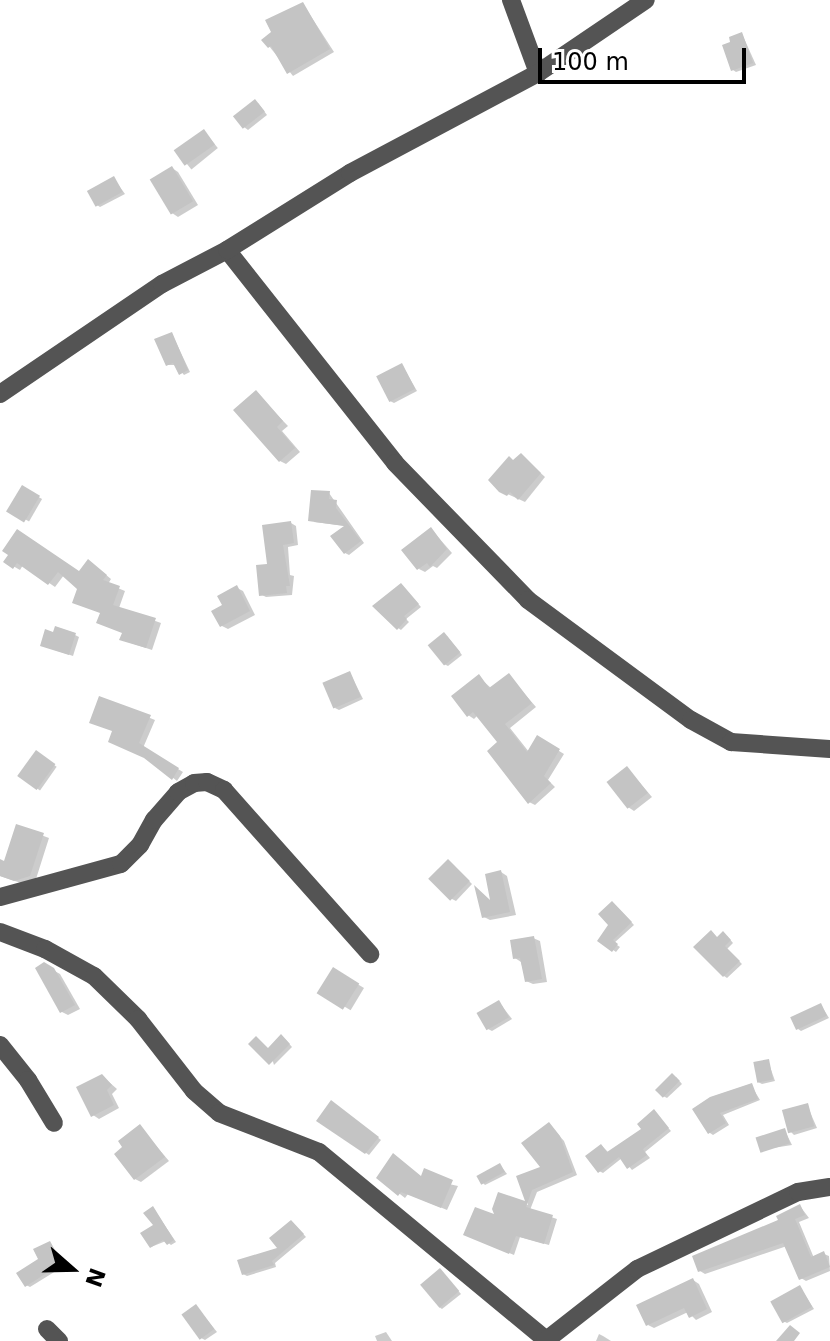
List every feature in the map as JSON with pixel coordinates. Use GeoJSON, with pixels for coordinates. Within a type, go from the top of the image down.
{"type":"FeatureCollection","features":[{"type":"Feature","properties":{"kind":"street"},"geometry":{"type":"LineString","coordinates":[[511,0],[538,73]]}},
{"type":"Feature","properties":{"kind":"street"},"geometry":{"type":"LineString","coordinates":[[0,394],[162,284],[227,250],[350,173],[538,73],[646,0]]}},
{"type":"Feature","properties":{"kind":"street"},"geometry":{"type":"LineString","coordinates":[[227,250],[395,463],[528,600],[691,720],[731,742],[830,749]]}},
{"type":"Feature","properties":{"kind":"street"},"geometry":{"type":"LineString","coordinates":[[0,897],[121,864],[140,845],[154,820],[178,792],[194,783],[207,782],[224,790],[370,954]]}},
{"type":"Feature","properties":{"kind":"street"},"geometry":{"type":"LineString","coordinates":[[0,932],[45,949],[94,976],[138,1019],[194,1091],[219,1113],[319,1152],[545,1340],[637,1269],[798,1192],[830,1187]]}},
{"type":"Feature","properties":{"kind":"street"},"geometry":{"type":"LineString","coordinates":[[0,1045],[28,1080],[54,1123]]}},
{"type":"Feature","properties":{"kind":"building"},"geometry":{"type":"Polygon","coordinates":[[[303,2],[330,49],[287,74],[271,46],[268,48],[261,40],[271,32],[265,20],[303,2]]]}},
{"type":"Feature","properties":{"kind":"building"},"geometry":{"type":"Polygon","coordinates":[[[742,32],[753,63],[731,71],[722,45],[730,42],[729,37],[742,32]]]}},
{"type":"Feature","properties":{"kind":"building"},"geometry":{"type":"Polygon","coordinates":[[[255,99],[265,112],[243,129],[233,116],[255,99]]]}},
{"type":"Feature","properties":{"kind":"building"},"geometry":{"type":"Polygon","coordinates":[[[204,129],[215,145],[185,166],[174,150],[204,129]]]}},
{"type":"Feature","properties":{"kind":"building"},"geometry":{"type":"Polygon","coordinates":[[[172,166],[193,201],[171,215],[150,179],[172,166]]]}},
{"type":"Feature","properties":{"kind":"building"},"geometry":{"type":"Polygon","coordinates":[[[114,176],[123,192],[96,207],[87,191],[114,176]]]}},
{"type":"Feature","properties":{"kind":"building"},"geometry":{"type":"Polygon","coordinates":[[[172,332],[188,370],[179,375],[173,363],[166,366],[154,339],[172,332]]]}},
{"type":"Feature","properties":{"kind":"building"},"geometry":{"type":"Polygon","coordinates":[[[402,363],[415,389],[389,402],[376,376],[402,363]]]}},
{"type":"Feature","properties":{"kind":"building"},"geometry":{"type":"Polygon","coordinates":[[[256,390],[283,421],[277,427],[295,448],[279,462],[233,410],[256,390]]]}},
{"type":"Feature","properties":{"kind":"building"},"geometry":{"type":"Polygon","coordinates":[[[521,453],[541,473],[518,500],[510,492],[507,496],[499,492],[488,480],[509,456],[513,460],[521,453]]]}},
{"type":"Feature","properties":{"kind":"building"},"geometry":{"type":"Polygon","coordinates":[[[22,485],[40,496],[24,522],[6,512],[22,485]]]}},
{"type":"Feature","properties":{"kind":"building"},"geometry":{"type":"Polygon","coordinates":[[[311,490],[330,491],[329,499],[337,500],[336,508],[361,541],[344,554],[330,536],[344,526],[308,521],[311,490]]]}},
{"type":"Feature","properties":{"kind":"building"},"geometry":{"type":"Polygon","coordinates":[[[291,521],[294,543],[283,545],[290,586],[286,586],[287,593],[259,596],[256,565],[267,564],[262,525],[291,521]]]}},
{"type":"Feature","properties":{"kind":"building"},"geometry":{"type":"Polygon","coordinates":[[[431,527],[447,549],[430,567],[427,563],[417,570],[401,550],[431,527]]]}},
{"type":"Feature","properties":{"kind":"building"},"geometry":{"type":"Polygon","coordinates":[[[17,529],[79,571],[88,559],[107,575],[103,580],[120,586],[113,605],[156,618],[146,648],[119,640],[122,633],[96,623],[100,613],[72,603],[77,589],[58,572],[48,585],[17,563],[13,569],[3,562],[8,555],[2,551],[17,529]]]}},
{"type":"Feature","properties":{"kind":"building"},"geometry":{"type":"Polygon","coordinates":[[[401,583],[419,604],[404,616],[407,619],[397,630],[372,606],[401,583]]]}},
{"type":"Feature","properties":{"kind":"building"},"geometry":{"type":"Polygon","coordinates":[[[237,585],[250,611],[220,627],[211,611],[222,605],[217,596],[237,585]]]}},
{"type":"Feature","properties":{"kind":"building"},"geometry":{"type":"Polygon","coordinates":[[[55,626],[76,633],[69,655],[40,646],[45,629],[53,632],[55,626]]]}},
{"type":"Feature","properties":{"kind":"building"},"geometry":{"type":"Polygon","coordinates":[[[444,632],[460,652],[444,665],[428,645],[444,632]]]}},
{"type":"Feature","properties":{"kind":"building"},"geometry":{"type":"Polygon","coordinates":[[[350,671],[361,697],[333,708],[322,683],[350,671]]]}},
{"type":"Feature","properties":{"kind":"building"},"geometry":{"type":"Polygon","coordinates":[[[509,673],[532,703],[505,724],[527,752],[537,735],[560,749],[544,776],[551,783],[528,804],[487,751],[497,742],[473,712],[467,717],[451,696],[479,674],[489,688],[509,673]]]}},
{"type":"Feature","properties":{"kind":"building"},"geometry":{"type":"Polygon","coordinates":[[[99,696],[151,715],[139,743],[179,768],[172,780],[144,758],[108,742],[112,731],[89,723],[99,696]]]}},
{"type":"Feature","properties":{"kind":"building"},"geometry":{"type":"Polygon","coordinates":[[[36,750],[55,764],[37,790],[17,776],[36,750]]]}},
{"type":"Feature","properties":{"kind":"building"},"geometry":{"type":"Polygon","coordinates":[[[627,766],[648,793],[627,809],[607,782],[627,766]]]}},
{"type":"Feature","properties":{"kind":"building"},"geometry":{"type":"Polygon","coordinates":[[[16,824],[44,833],[30,876],[14,881],[0,876],[0,859],[4,861],[16,824]]]}},
{"type":"Feature","properties":{"kind":"building"},"geometry":{"type":"Polygon","coordinates":[[[448,859],[470,881],[450,901],[428,879],[448,859]]]}},
{"type":"Feature","properties":{"kind":"building"},"geometry":{"type":"Polygon","coordinates":[[[501,870],[510,912],[482,918],[474,885],[490,900],[485,874],[501,870]]]}},
{"type":"Feature","properties":{"kind":"building"},"geometry":{"type":"Polygon","coordinates":[[[612,901],[632,922],[613,940],[618,944],[612,952],[597,941],[608,925],[598,914],[612,901]]]}},
{"type":"Feature","properties":{"kind":"building"},"geometry":{"type":"Polygon","coordinates":[[[711,930],[717,937],[723,931],[731,940],[725,946],[740,961],[723,977],[693,947],[711,930]]]}},
{"type":"Feature","properties":{"kind":"building"},"geometry":{"type":"Polygon","coordinates":[[[534,936],[542,979],[525,982],[520,958],[513,959],[510,940],[534,936]]]}},
{"type":"Feature","properties":{"kind":"building"},"geometry":{"type":"Polygon","coordinates":[[[44,962],[54,968],[75,1005],[60,1013],[35,968],[44,962]]]}},
{"type":"Feature","properties":{"kind":"building"},"geometry":{"type":"Polygon","coordinates":[[[333,967],[359,983],[343,1010],[317,993],[333,967]]]}},
{"type":"Feature","properties":{"kind":"building"},"geometry":{"type":"Polygon","coordinates":[[[499,1000],[509,1017],[486,1030],[476,1013],[499,1000]]]}},
{"type":"Feature","properties":{"kind":"building"},"geometry":{"type":"Polygon","coordinates":[[[821,1003],[827,1016],[796,1030],[790,1017],[821,1003]]]}},
{"type":"Feature","properties":{"kind":"building"},"geometry":{"type":"Polygon","coordinates":[[[281,1034],[290,1044],[269,1065],[248,1044],[256,1036],[268,1048],[281,1034]]]}},
{"type":"Feature","properties":{"kind":"building"},"geometry":{"type":"Polygon","coordinates":[[[769,1059],[773,1080],[757,1083],[753,1062],[769,1059]]]}},
{"type":"Feature","properties":{"kind":"building"},"geometry":{"type":"Polygon","coordinates":[[[672,1073],[680,1081],[663,1098],[655,1090],[672,1073]]]}},
{"type":"Feature","properties":{"kind":"building"},"geometry":{"type":"Polygon","coordinates":[[[102,1074],[112,1085],[107,1090],[114,1105],[91,1117],[76,1087],[102,1074]]]}},
{"type":"Feature","properties":{"kind":"building"},"geometry":{"type":"Polygon","coordinates":[[[752,1083],[758,1099],[720,1113],[726,1123],[708,1134],[692,1109],[710,1097],[752,1083]]]}},
{"type":"Feature","properties":{"kind":"building"},"geometry":{"type":"Polygon","coordinates":[[[331,1100],[379,1137],[365,1154],[316,1121],[331,1100]]]}},
{"type":"Feature","properties":{"kind":"building"},"geometry":{"type":"Polygon","coordinates":[[[808,1103],[814,1126],[788,1133],[782,1110],[808,1103]]]}},
{"type":"Feature","properties":{"kind":"building"},"geometry":{"type":"Polygon","coordinates":[[[654,1109],[669,1128],[643,1149],[647,1155],[627,1169],[619,1157],[598,1173],[585,1156],[601,1144],[607,1152],[641,1129],[637,1124],[654,1109]]]}},
{"type":"Feature","properties":{"kind":"building"},"geometry":{"type":"Polygon","coordinates":[[[549,1122],[560,1136],[573,1172],[532,1190],[526,1207],[553,1215],[544,1244],[516,1236],[509,1254],[463,1235],[475,1207],[494,1214],[492,1209],[498,1192],[525,1201],[516,1176],[540,1167],[521,1143],[549,1122]]]}},
{"type":"Feature","properties":{"kind":"building"},"geometry":{"type":"Polygon","coordinates":[[[140,1124],[165,1157],[134,1180],[114,1154],[122,1147],[118,1141],[140,1124]]]}},
{"type":"Feature","properties":{"kind":"building"},"geometry":{"type":"Polygon","coordinates":[[[785,1128],[790,1143],[760,1153],[756,1138],[785,1128]]]}},
{"type":"Feature","properties":{"kind":"building"},"geometry":{"type":"Polygon","coordinates":[[[393,1153],[421,1176],[424,1168],[453,1180],[441,1208],[401,1192],[398,1196],[376,1178],[393,1153]]]}},
{"type":"Feature","properties":{"kind":"building"},"geometry":{"type":"Polygon","coordinates":[[[500,1163],[505,1172],[481,1185],[476,1176],[500,1163]]]}},
{"type":"Feature","properties":{"kind":"building"},"geometry":{"type":"Polygon","coordinates":[[[800,1204],[805,1215],[795,1219],[811,1257],[824,1251],[830,1267],[799,1280],[783,1243],[698,1272],[692,1256],[778,1220],[776,1216],[800,1204]]]}},
{"type":"Feature","properties":{"kind":"building"},"geometry":{"type":"Polygon","coordinates":[[[153,1206],[174,1240],[167,1245],[163,1240],[150,1248],[140,1233],[153,1225],[143,1213],[153,1206]]]}},
{"type":"Feature","properties":{"kind":"building"},"geometry":{"type":"Polygon","coordinates":[[[291,1220],[304,1234],[272,1261],[274,1265],[242,1275],[237,1260],[277,1248],[269,1238],[291,1220]]]}},
{"type":"Feature","properties":{"kind":"building"},"geometry":{"type":"Polygon","coordinates":[[[50,1241],[62,1263],[25,1287],[16,1273],[38,1259],[33,1249],[50,1241]]]}},
{"type":"Feature","properties":{"kind":"building"},"geometry":{"type":"Polygon","coordinates":[[[440,1268],[459,1291],[439,1308],[420,1285],[440,1268]]]}},
{"type":"Feature","properties":{"kind":"building"},"geometry":{"type":"Polygon","coordinates":[[[693,1278],[707,1309],[689,1318],[684,1308],[646,1326],[636,1305],[693,1278]]]}},
{"type":"Feature","properties":{"kind":"building"},"geometry":{"type":"Polygon","coordinates":[[[800,1285],[812,1307],[782,1323],[770,1301],[800,1285]]]}},
{"type":"Feature","properties":{"kind":"building"},"geometry":{"type":"Polygon","coordinates":[[[196,1304],[214,1329],[200,1340],[181,1315],[196,1304]]]}},
{"type":"Feature","properties":{"kind":"building"},"geometry":{"type":"Polygon","coordinates":[[[790,1325],[800,1333],[794,1341],[776,1341],[790,1325]]]}}]}
